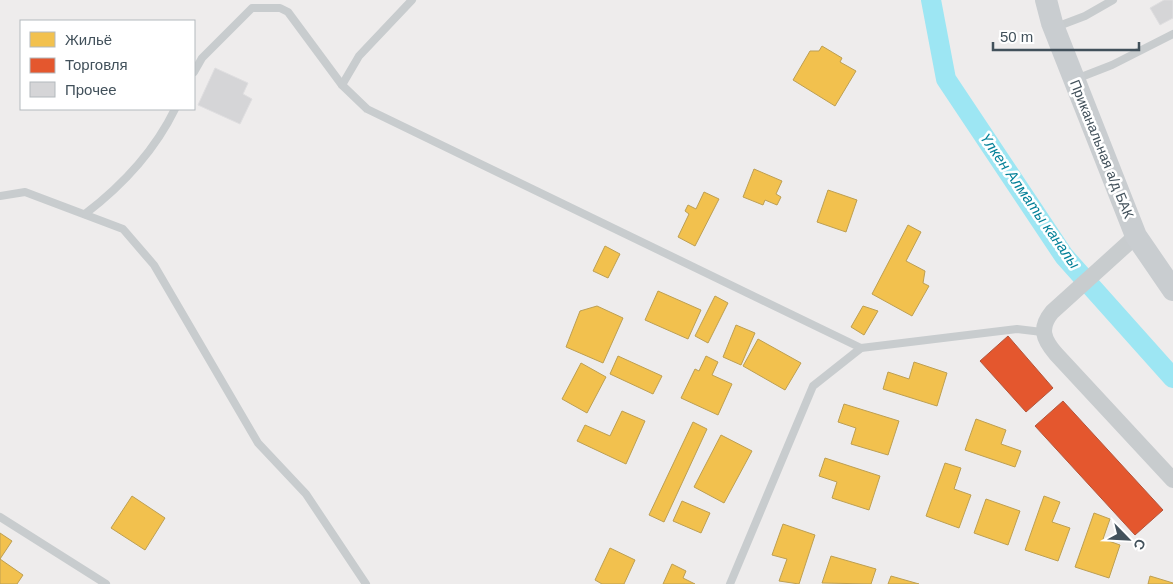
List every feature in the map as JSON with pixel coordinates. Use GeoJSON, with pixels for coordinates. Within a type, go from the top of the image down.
{"type":"FeatureCollection","features":[{"type":"Feature","properties":{"kind":"main road","name":"Приканальная а/д БАК"},"geometry":{"type":"LineString","coordinates":[[1046,0],[1054,28],[1136,236],[1173,290]]}},
{"type":"Feature","properties":{"kind":"street"},"geometry":{"type":"LineString","coordinates":[[1136,236],[1106,261],[1052,312],[1045,320],[1042,332],[1047,344],[1173,480]]}},
{"type":"Feature","properties":{"kind":"lane"},"geometry":{"type":"LineString","coordinates":[[342,85],[359,56],[412,0]]}},
{"type":"Feature","properties":{"kind":"lane"},"geometry":{"type":"LineString","coordinates":[[1054,28],[1085,16],[1113,0]]}},
{"type":"Feature","properties":{"kind":"lane"},"geometry":{"type":"LineString","coordinates":[[195,70],[202,58],[252,8],[280,8],[288,12],[342,85],[367,109],[861,348]]}},
{"type":"Feature","properties":{"kind":"lane"},"geometry":{"type":"LineString","coordinates":[[1074,80],[1112,65],[1173,34]]}},
{"type":"Feature","properties":{"kind":"lane"},"geometry":{"type":"LineString","coordinates":[[85,214],[107,197],[149,154],[174,110]]}},
{"type":"Feature","properties":{"kind":"lane"},"geometry":{"type":"LineString","coordinates":[[0,196],[25,192],[123,228],[154,265],[258,443],[306,494],[366,584]]}},
{"type":"Feature","properties":{"kind":"lane"},"geometry":{"type":"LineString","coordinates":[[730,584],[813,386],[861,348],[1017,329],[1042,332]]}},
{"type":"Feature","properties":{"kind":"lane"},"geometry":{"type":"LineString","coordinates":[[0,517],[106,584]]}},
{"type":"Feature","properties":{"kind":"building: Жильё"},"geometry":{"type":"Polygon","coordinates":[[[822,46],[842,58],[840,62],[856,71],[835,106],[793,80],[810,51],[819,51],[822,46]]]}},
{"type":"Feature","properties":{"kind":"building: Жильё"},"geometry":{"type":"Polygon","coordinates":[[[754,169],[782,181],[776,194],[781,197],[777,205],[765,200],[763,205],[743,197],[754,169]]]}},
{"type":"Feature","properties":{"kind":"building: Жильё"},"geometry":{"type":"Polygon","coordinates":[[[828,190],[857,200],[846,232],[817,222],[828,190]]]}},
{"type":"Feature","properties":{"kind":"building: Жильё"},"geometry":{"type":"Polygon","coordinates":[[[704,192],[719,199],[695,246],[678,237],[689,214],[685,211],[688,205],[696,209],[704,192]]]}},
{"type":"Feature","properties":{"kind":"building: Жильё"},"geometry":{"type":"Polygon","coordinates":[[[908,225],[921,232],[906,261],[925,271],[923,283],[929,286],[912,316],[872,294],[908,225]]]}},
{"type":"Feature","properties":{"kind":"building: Жильё"},"geometry":{"type":"Polygon","coordinates":[[[605,246],[620,254],[608,278],[593,271],[605,246]]]}},
{"type":"Feature","properties":{"kind":"building: Жильё"},"geometry":{"type":"Polygon","coordinates":[[[658,291],[701,310],[688,339],[645,320],[658,291]]]}},
{"type":"Feature","properties":{"kind":"building: Жильё"},"geometry":{"type":"Polygon","coordinates":[[[715,296],[728,303],[708,343],[695,336],[715,296]]]}},
{"type":"Feature","properties":{"kind":"building: Жильё"},"geometry":{"type":"Polygon","coordinates":[[[597,306],[623,318],[603,363],[566,347],[580,311],[597,306]]]}},
{"type":"Feature","properties":{"kind":"building: Жильё"},"geometry":{"type":"Polygon","coordinates":[[[863,306],[878,311],[864,335],[851,327],[863,306]]]}},
{"type":"Feature","properties":{"kind":"building: Жильё"},"geometry":{"type":"Polygon","coordinates":[[[736,325],[755,333],[741,365],[723,357],[736,325]]]}},
{"type":"Feature","properties":{"kind":"building: Жильё"},"geometry":{"type":"Polygon","coordinates":[[[758,339],[801,363],[785,390],[743,366],[758,339]]]}},
{"type":"Feature","properties":{"kind":"building: Жильё"},"geometry":{"type":"Polygon","coordinates":[[[618,356],[662,376],[653,394],[610,374],[618,356]]]}},
{"type":"Feature","properties":{"kind":"building: Жильё"},"geometry":{"type":"Polygon","coordinates":[[[706,356],[718,362],[712,375],[732,384],[718,415],[681,398],[695,369],[699,371],[706,356]]]}},
{"type":"Feature","properties":{"kind":"building: Жильё"},"geometry":{"type":"Polygon","coordinates":[[[914,362],[947,373],[937,406],[883,389],[888,372],[909,379],[914,362]]]}},
{"type":"Feature","properties":{"kind":"building: Жильё"},"geometry":{"type":"Polygon","coordinates":[[[581,363],[606,377],[587,413],[562,399],[581,363]]]}},
{"type":"Feature","properties":{"kind":"building: Жильё"},"geometry":{"type":"Polygon","coordinates":[[[844,404],[899,421],[888,455],[851,444],[856,428],[838,422],[844,404]]]}},
{"type":"Feature","properties":{"kind":"building: Жильё"},"geometry":{"type":"Polygon","coordinates":[[[622,411],[645,421],[626,464],[577,441],[585,425],[610,436],[622,411]]]}},
{"type":"Feature","properties":{"kind":"building: Жильё"},"geometry":{"type":"Polygon","coordinates":[[[976,419],[1006,430],[1001,444],[1021,451],[1015,467],[965,450],[976,419]]]}},
{"type":"Feature","properties":{"kind":"building: Жильё"},"geometry":{"type":"Polygon","coordinates":[[[693,422],[707,429],[664,522],[649,515],[693,422]]]}},
{"type":"Feature","properties":{"kind":"building: Жильё"},"geometry":{"type":"Polygon","coordinates":[[[721,435],[752,451],[724,503],[694,487],[721,435]]]}},
{"type":"Feature","properties":{"kind":"building: Жильё"},"geometry":{"type":"Polygon","coordinates":[[[825,458],[880,476],[869,510],[832,498],[837,482],[819,476],[825,458]]]}},
{"type":"Feature","properties":{"kind":"building: Жильё"},"geometry":{"type":"Polygon","coordinates":[[[945,463],[961,468],[954,489],[971,495],[959,528],[926,516],[945,463]]]}},
{"type":"Feature","properties":{"kind":"building: Жильё"},"geometry":{"type":"Polygon","coordinates":[[[132,496],[165,518],[145,550],[111,528],[132,496]]]}},
{"type":"Feature","properties":{"kind":"building: Жильё"},"geometry":{"type":"Polygon","coordinates":[[[1044,496],[1060,502],[1052,522],[1070,528],[1058,561],[1025,550],[1044,496]]]}},
{"type":"Feature","properties":{"kind":"building: Жильё"},"geometry":{"type":"Polygon","coordinates":[[[986,499],[1020,511],[1008,545],[974,533],[986,499]]]}},
{"type":"Feature","properties":{"kind":"building: Жильё"},"geometry":{"type":"Polygon","coordinates":[[[682,501],[710,513],[701,533],[673,521],[682,501]]]}},
{"type":"Feature","properties":{"kind":"building: Жильё"},"geometry":{"type":"Polygon","coordinates":[[[1094,513],[1110,519],[1103,539],[1120,545],[1109,578],[1075,567],[1094,513]]]}},
{"type":"Feature","properties":{"kind":"building: Жильё"},"geometry":{"type":"Polygon","coordinates":[[[783,524],[815,535],[799,584],[779,581],[787,559],[772,555],[783,524]]]}},
{"type":"Feature","properties":{"kind":"building: Жильё"},"geometry":{"type":"Polygon","coordinates":[[[0,533],[12,541],[0,559],[0,533]]]}},
{"type":"Feature","properties":{"kind":"building: Жильё"},"geometry":{"type":"Polygon","coordinates":[[[610,548],[635,560],[624,584],[602,584],[595,580],[610,548]]]}},
{"type":"Feature","properties":{"kind":"building: Жильё"},"geometry":{"type":"Polygon","coordinates":[[[831,556],[876,569],[871,584],[822,583],[831,556]]]}},
{"type":"Feature","properties":{"kind":"building: Жильё"},"geometry":{"type":"Polygon","coordinates":[[[0,559],[23,575],[17,584],[0,584],[0,559]]]}},
{"type":"Feature","properties":{"kind":"building: Жильё"},"geometry":{"type":"Polygon","coordinates":[[[672,564],[686,571],[683,578],[695,584],[663,584],[672,564]]]}},
{"type":"Feature","properties":{"kind":"building: Жильё"},"geometry":{"type":"Polygon","coordinates":[[[891,576],[919,584],[888,584],[891,576]]]}},
{"type":"Feature","properties":{"kind":"building: Жильё"},"geometry":{"type":"Polygon","coordinates":[[[1150,576],[1173,583],[1173,584],[1148,584],[1150,576]]]}},
{"type":"Feature","properties":{"kind":"building: Торговля"},"geometry":{"type":"Polygon","coordinates":[[[1008,336],[1053,388],[1026,412],[980,361],[1008,336]]]}},
{"type":"Feature","properties":{"kind":"building: Торговля"},"geometry":{"type":"Polygon","coordinates":[[[1063,401],[1163,510],[1135,535],[1035,426],[1063,401]]]}},
{"type":"Feature","properties":{"kind":"building: Прочее"},"geometry":{"type":"Polygon","coordinates":[[[1164,0],[1173,0],[1173,18],[1160,25],[1150,8],[1164,0]]]}},
{"type":"Feature","properties":{"kind":"building: Прочее"},"geometry":{"type":"Polygon","coordinates":[[[215,68],[248,83],[243,94],[252,99],[240,124],[198,105],[215,68]]]}},
{"type":"Feature","properties":{"kind":"waterway","name":"Үлкен Алматы каналы"},"geometry":{"type":"LineString","coordinates":[[931,0],[946,79],[1064,256],[1173,378]]}}]}
